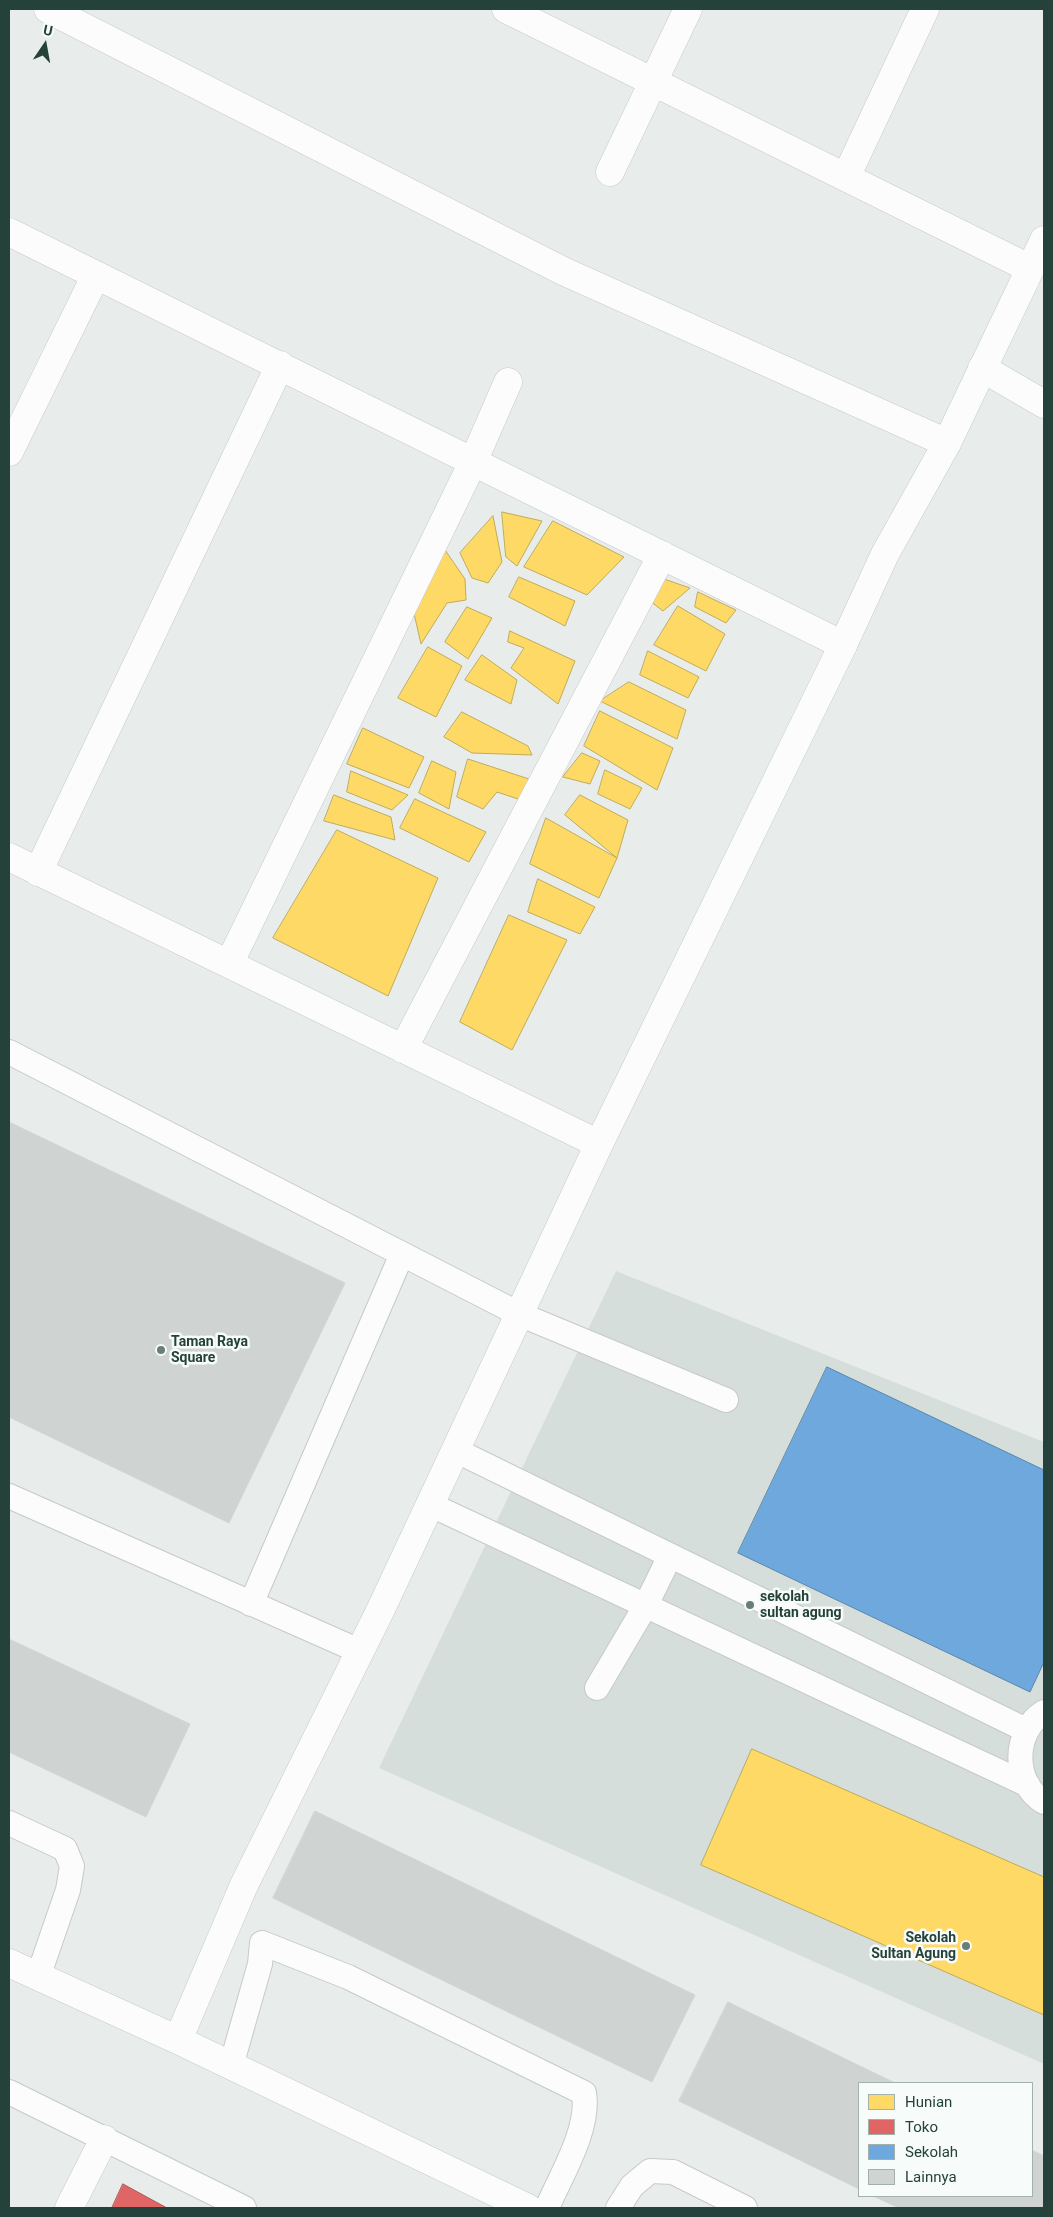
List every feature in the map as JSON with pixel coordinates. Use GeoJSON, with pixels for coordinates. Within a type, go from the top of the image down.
{"type":"FeatureCollection","features":[{"type":"Feature","properties":{"kind":"street"},"geometry":{"type":"LineString","coordinates":[[48,9],[563,271],[947,443]]}},
{"type":"Feature","properties":{"kind":"street"},"geometry":{"type":"LineString","coordinates":[[506,9],[1029,268]]}},
{"type":"Feature","properties":{"kind":"street"},"geometry":{"type":"LineString","coordinates":[[610,172],[688,9]]}},
{"type":"Feature","properties":{"kind":"street"},"geometry":{"type":"LineString","coordinates":[[846,177],[925,9]]}},
{"type":"Feature","properties":{"kind":"street"},"geometry":{"type":"LineString","coordinates":[[9,232],[843,645]]}},
{"type":"Feature","properties":{"kind":"street"},"geometry":{"type":"LineString","coordinates":[[178,2040],[244,1885],[430,1504],[599,1144],[886,554],[947,443],[1044,240]]}},
{"type":"Feature","properties":{"kind":"street"},"geometry":{"type":"LineString","coordinates":[[9,452],[96,275]]}},
{"type":"Feature","properties":{"kind":"street"},"geometry":{"type":"LineString","coordinates":[[38,872],[280,366]]}},
{"type":"Feature","properties":{"kind":"street"},"geometry":{"type":"LineString","coordinates":[[982,368],[1044,404]]}},
{"type":"Feature","properties":{"kind":"street"},"geometry":{"type":"LineString","coordinates":[[228,964],[473,462],[508,382]]}},
{"type":"Feature","properties":{"kind":"street"},"geometry":{"type":"LineString","coordinates":[[403,1049],[662,555]]}},
{"type":"Feature","properties":{"kind":"street"},"geometry":{"type":"LineString","coordinates":[[9,857],[599,1144]]}},
{"type":"Feature","properties":{"kind":"street"},"geometry":{"type":"LineString","coordinates":[[9,1963],[178,2040],[528,2208]]}},
{"type":"Feature","properties":{"kind":"street"},"geometry":{"type":"LineString","coordinates":[[69,2208],[104,2139]]}},
{"type":"Feature","properties":{"kind":"lane"},"geometry":{"type":"LineString","coordinates":[[9,1052],[519,1314],[726,1400]]}},
{"type":"Feature","properties":{"kind":"lane"},"geometry":{"type":"LineString","coordinates":[[251,1604],[402,1254]]}},
{"type":"Feature","properties":{"kind":"lane"},"geometry":{"type":"LineString","coordinates":[[455,1450],[1026,1730]]}},
{"type":"Feature","properties":{"kind":"lane"},"geometry":{"type":"LineString","coordinates":[[9,1496],[359,1651]]}},
{"type":"Feature","properties":{"kind":"lane"},"geometry":{"type":"LineString","coordinates":[[430,1504],[1028,1785],[1044,1802]]}},
{"type":"Feature","properties":{"kind":"lane"},"geometry":{"type":"LineString","coordinates":[[597,1688],[646,1606],[670,1556]]}},
{"type":"Feature","properties":{"kind":"lane"},"geometry":{"type":"LineString","coordinates":[[1028,1785],[1021,1767],[1020,1749],[1026,1730],[1044,1712]]}},
{"type":"Feature","properties":{"kind":"lane"},"geometry":{"type":"LineString","coordinates":[[9,1823],[65,1849],[72,1866],[68,1890],[38,1977]]}},
{"type":"Feature","properties":{"kind":"lane"},"geometry":{"type":"LineString","coordinates":[[231,2066],[260,1964],[262,1943],[348,1977],[584,2093],[586,2106],[581,2128],[547,2208]]}},
{"type":"Feature","properties":{"kind":"lane"},"geometry":{"type":"LineString","coordinates":[[9,2092],[244,2208]]}},
{"type":"Feature","properties":{"kind":"lane"},"geometry":{"type":"LineString","coordinates":[[618,2208],[632,2186],[650,2171],[673,2172],[738,2207]]}},
{"type":"Feature","properties":{"kind":"shaded area","name":"sekolah sultan agung"},"geometry":{"type":"Polygon","coordinates":[[[616,1271],[1044,1442],[1044,2064],[379,1768],[616,1271]]]}},
{"type":"Feature","properties":{"kind":"building: Hunian"},"geometry":{"type":"Polygon","coordinates":[[[502,512],[542,521],[517,566],[506,557],[502,512]]]}},
{"type":"Feature","properties":{"kind":"building: Hunian"},"geometry":{"type":"Polygon","coordinates":[[[493,516],[502,562],[488,583],[472,578],[460,553],[493,516]]]}},
{"type":"Feature","properties":{"kind":"building: Hunian"},"geometry":{"type":"Polygon","coordinates":[[[553,521],[624,557],[587,595],[524,567],[553,521]]]}},
{"type":"Feature","properties":{"kind":"building: Hunian"},"geometry":{"type":"Polygon","coordinates":[[[445,550],[465,579],[466,600],[447,603],[421,644],[413,609],[445,550]]]}},
{"type":"Feature","properties":{"kind":"building: Hunian"},"geometry":{"type":"Polygon","coordinates":[[[519,577],[575,601],[565,626],[509,597],[519,577]]]}},
{"type":"Feature","properties":{"kind":"building: Hunian"},"geometry":{"type":"Polygon","coordinates":[[[661,578],[690,588],[663,611],[650,601],[661,578]]]}},
{"type":"Feature","properties":{"kind":"building: Hunian"},"geometry":{"type":"Polygon","coordinates":[[[698,592],[736,610],[726,623],[695,607],[698,592]]]}},
{"type":"Feature","properties":{"kind":"building: Hunian"},"geometry":{"type":"Polygon","coordinates":[[[678,606],[725,634],[706,671],[654,645],[678,606]]]}},
{"type":"Feature","properties":{"kind":"building: Hunian"},"geometry":{"type":"Polygon","coordinates":[[[467,607],[492,618],[468,659],[445,642],[467,607]]]}},
{"type":"Feature","properties":{"kind":"building: Hunian"},"geometry":{"type":"Polygon","coordinates":[[[510,631],[575,661],[558,704],[511,668],[524,648],[508,642],[510,631]]]}},
{"type":"Feature","properties":{"kind":"building: Hunian"},"geometry":{"type":"Polygon","coordinates":[[[428,647],[462,666],[436,717],[398,698],[428,647]]]}},
{"type":"Feature","properties":{"kind":"building: Hunian"},"geometry":{"type":"Polygon","coordinates":[[[648,651],[699,677],[688,698],[640,675],[648,651]]]}},
{"type":"Feature","properties":{"kind":"building: Hunian"},"geometry":{"type":"Polygon","coordinates":[[[482,655],[517,680],[511,704],[465,680],[482,655]]]}},
{"type":"Feature","properties":{"kind":"building: Hunian"},"geometry":{"type":"Polygon","coordinates":[[[629,682],[686,710],[677,739],[600,701],[629,682]]]}},
{"type":"Feature","properties":{"kind":"building: Hunian"},"geometry":{"type":"Polygon","coordinates":[[[600,711],[673,748],[657,790],[584,746],[600,711]]]}},
{"type":"Feature","properties":{"kind":"building: Hunian"},"geometry":{"type":"Polygon","coordinates":[[[462,712],[528,746],[532,755],[472,753],[444,737],[462,712]]]}},
{"type":"Feature","properties":{"kind":"building: Hunian"},"geometry":{"type":"Polygon","coordinates":[[[363,728],[424,757],[409,788],[347,764],[363,728]]]}},
{"type":"Feature","properties":{"kind":"building: Hunian"},"geometry":{"type":"Polygon","coordinates":[[[582,753],[600,761],[590,784],[563,777],[582,753]]]}},
{"type":"Feature","properties":{"kind":"building: Hunian"},"geometry":{"type":"Polygon","coordinates":[[[468,759],[532,780],[521,800],[497,792],[483,809],[457,797],[468,759]]]}},
{"type":"Feature","properties":{"kind":"building: Hunian"},"geometry":{"type":"Polygon","coordinates":[[[432,761],[456,772],[449,809],[419,793],[432,761]]]}},
{"type":"Feature","properties":{"kind":"building: Hunian"},"geometry":{"type":"Polygon","coordinates":[[[605,770],[642,788],[630,809],[598,794],[605,770]]]}},
{"type":"Feature","properties":{"kind":"building: Hunian"},"geometry":{"type":"Polygon","coordinates":[[[351,771],[408,795],[392,810],[347,792],[351,771]]]}},
{"type":"Feature","properties":{"kind":"building: Hunian"},"geometry":{"type":"Polygon","coordinates":[[[334,795],[391,817],[395,840],[324,821],[334,795]]]}},
{"type":"Feature","properties":{"kind":"building: Hunian"},"geometry":{"type":"Polygon","coordinates":[[[580,795],[628,820],[617,858],[565,815],[580,795]]]}},
{"type":"Feature","properties":{"kind":"building: Hunian"},"geometry":{"type":"Polygon","coordinates":[[[415,799],[486,832],[469,862],[400,828],[415,799]]]}},
{"type":"Feature","properties":{"kind":"building: Hunian"},"geometry":{"type":"Polygon","coordinates":[[[546,818],[617,858],[599,898],[530,864],[546,818]]]}},
{"type":"Feature","properties":{"kind":"building: Hunian"},"geometry":{"type":"Polygon","coordinates":[[[337,830],[438,878],[388,996],[273,938],[337,830]]]}},
{"type":"Feature","properties":{"kind":"building: Hunian"},"geometry":{"type":"Polygon","coordinates":[[[538,879],[595,907],[580,934],[528,912],[538,879]]]}},
{"type":"Feature","properties":{"kind":"building: Hunian"},"geometry":{"type":"Polygon","coordinates":[[[509,915],[567,940],[512,1050],[460,1022],[509,915]]]}},
{"type":"Feature","properties":{"kind":"building: Hunian","name":"Sekolah Sultan Agung"},"geometry":{"type":"Polygon","coordinates":[[[752,1749],[1044,1877],[1044,2015],[701,1865],[752,1749]]]}},
{"type":"Feature","properties":{"kind":"building: Toko"},"geometry":{"type":"Polygon","coordinates":[[[123,2184],[167,2208],[112,2208],[123,2184]]]}},
{"type":"Feature","properties":{"kind":"building: Sekolah"},"geometry":{"type":"Polygon","coordinates":[[[827,1367],[1044,1470],[1044,1662],[1030,1692],[738,1553],[827,1367]]]}},
{"type":"Feature","properties":{"kind":"building: Lainnya","name":"Taman Raya Square"},"geometry":{"type":"Polygon","coordinates":[[[9,1122],[345,1283],[229,1523],[9,1417],[9,1122]]]}},
{"type":"Feature","properties":{"kind":"building: Lainnya"},"geometry":{"type":"Polygon","coordinates":[[[9,1639],[190,1724],[146,1817],[9,1752],[9,1639]]]}},
{"type":"Feature","properties":{"kind":"building: Lainnya"},"geometry":{"type":"Polygon","coordinates":[[[315,1811],[695,1995],[652,2082],[273,1898],[315,1811]]]}},
{"type":"Feature","properties":{"kind":"building: Lainnya"},"geometry":{"type":"Polygon","coordinates":[[[728,2002],[893,2082],[858,2082],[858,2189],[679,2101],[728,2002]]]}},
{"type":"Feature","properties":{"kind":"building: Lainnya"},"geometry":{"type":"Polygon","coordinates":[[[1033,2150],[1044,2156],[1044,2208],[899,2208],[875,2197],[1033,2197],[1033,2150]]]}},
{"type":"Feature","properties":{"kind":"place","name":"Taman Raya Square"},"geometry":{"type":"Point","coordinates":[161,1350]}},
{"type":"Feature","properties":{"kind":"place","name":"sekolah sultan agung"},"geometry":{"type":"Point","coordinates":[750,1605]}},
{"type":"Feature","properties":{"kind":"place","name":"Sekolah Sultan Agung"},"geometry":{"type":"Point","coordinates":[966,1946]}}]}
